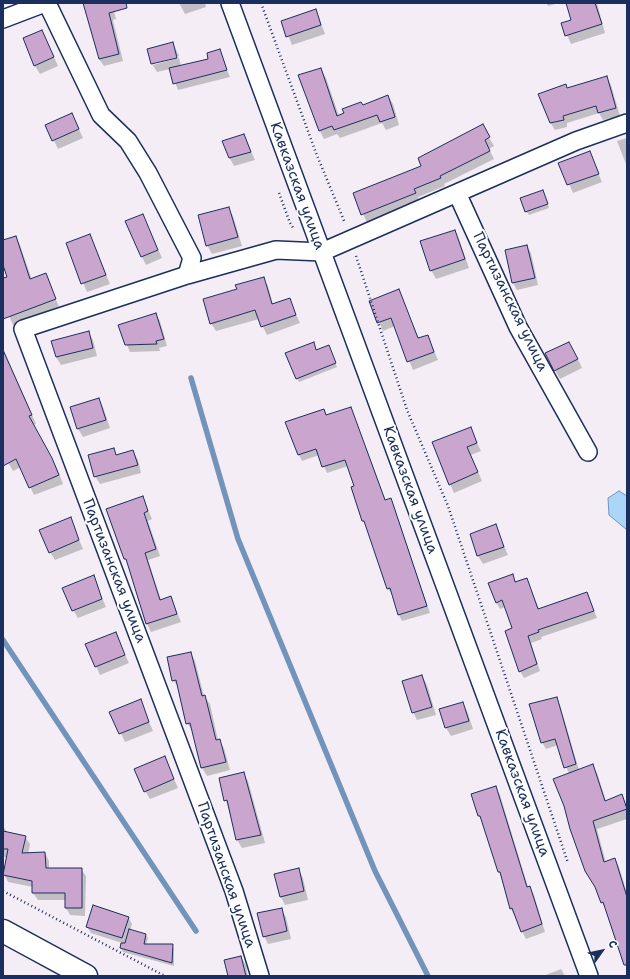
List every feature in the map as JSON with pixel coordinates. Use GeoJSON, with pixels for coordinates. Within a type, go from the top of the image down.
{"type":"FeatureCollection","features":[{"type":"Feature","properties":{"kind":"main road"},"geometry":{"type":"LineString","coordinates":[[3,931],[86,976]]}},
{"type":"Feature","properties":{"kind":"main road"},"geometry":{"type":"LineString","coordinates":[[3,941],[68,976]]}},
{"type":"Feature","properties":{"kind":"street"},"geometry":{"type":"LineString","coordinates":[[3,19],[46,3],[102,115],[128,141],[148,173],[192,258],[187,275]]}},
{"type":"Feature","properties":{"kind":"street","name":"Кавказская улица"},"geometry":{"type":"LineString","coordinates":[[230,3],[589,976]]}},
{"type":"Feature","properties":{"kind":"street","name":"Партизанская улица"},"geometry":{"type":"LineString","coordinates":[[260,976],[234,891],[22,329],[187,275],[276,250],[322,252],[576,141],[627,123]]}},
{"type":"Feature","properties":{"kind":"street","name":"Партизанская улица"},"geometry":{"type":"LineString","coordinates":[[457,193],[518,327],[588,452]]}},
{"type":"Feature","properties":{"kind":"path"},"geometry":{"type":"LineString","coordinates":[[261,3],[308,132],[351,240],[407,410],[448,506],[570,870]]}},
{"type":"Feature","properties":{"kind":"path"},"geometry":{"type":"LineString","coordinates":[[3,891],[166,976]]}},
{"type":"Feature","properties":{"kind":"water"},"geometry":{"type":"Polygon","coordinates":[[[619,491],[627,496],[627,530],[609,515],[608,498],[619,491]]]}},
{"type":"Feature","properties":{"kind":"building"},"geometry":{"type":"Polygon","coordinates":[[[83,3],[126,3],[127,8],[109,13],[119,54],[99,59],[83,3]]]}},
{"type":"Feature","properties":{"kind":"building"},"geometry":{"type":"Polygon","coordinates":[[[566,3],[595,3],[602,24],[565,36],[561,23],[571,20],[566,3]]]}},
{"type":"Feature","properties":{"kind":"building"},"geometry":{"type":"Polygon","coordinates":[[[316,9],[321,25],[286,37],[281,21],[316,9]]]}},
{"type":"Feature","properties":{"kind":"building"},"geometry":{"type":"Polygon","coordinates":[[[42,30],[54,57],[34,66],[23,38],[42,30]]]}},
{"type":"Feature","properties":{"kind":"building"},"geometry":{"type":"Polygon","coordinates":[[[173,42],[177,58],[151,64],[147,49],[173,42]]]}},
{"type":"Feature","properties":{"kind":"building"},"geometry":{"type":"Polygon","coordinates":[[[220,49],[227,70],[173,84],[169,68],[208,59],[207,53],[220,49]]]}},
{"type":"Feature","properties":{"kind":"building"},"geometry":{"type":"Polygon","coordinates":[[[321,68],[337,116],[344,113],[342,109],[361,102],[363,105],[388,95],[395,117],[380,122],[377,115],[334,130],[332,126],[319,131],[298,75],[321,68]]]}},
{"type":"Feature","properties":{"kind":"building"},"geometry":{"type":"Polygon","coordinates":[[[607,76],[616,108],[598,113],[596,106],[563,116],[564,120],[550,123],[538,94],[566,84],[567,88],[607,76]]]}},
{"type":"Feature","properties":{"kind":"building"},"geometry":{"type":"Polygon","coordinates":[[[72,113],[79,129],[52,141],[45,125],[72,113]]]}},
{"type":"Feature","properties":{"kind":"building"},"geometry":{"type":"Polygon","coordinates":[[[483,124],[490,137],[485,140],[490,151],[440,176],[441,178],[414,189],[416,193],[361,215],[353,193],[421,166],[418,158],[483,124]]]}},
{"type":"Feature","properties":{"kind":"building"},"geometry":{"type":"Polygon","coordinates":[[[244,134],[251,152],[229,158],[222,141],[244,134]]]}},
{"type":"Feature","properties":{"kind":"building"},"geometry":{"type":"Polygon","coordinates":[[[590,151],[599,174],[567,185],[558,163],[590,151]]]}},
{"type":"Feature","properties":{"kind":"building"},"geometry":{"type":"Polygon","coordinates":[[[543,190],[548,204],[525,212],[520,198],[543,190]]]}},
{"type":"Feature","properties":{"kind":"building"},"geometry":{"type":"Polygon","coordinates":[[[229,207],[238,237],[206,246],[198,215],[229,207]]]}},
{"type":"Feature","properties":{"kind":"building"},"geometry":{"type":"Polygon","coordinates":[[[143,214],[158,250],[141,257],[125,221],[143,214]]]}},
{"type":"Feature","properties":{"kind":"building"},"geometry":{"type":"Polygon","coordinates":[[[455,230],[465,259],[430,271],[420,241],[455,230]]]}},
{"type":"Feature","properties":{"kind":"building"},"geometry":{"type":"Polygon","coordinates":[[[90,234],[106,275],[81,284],[66,243],[90,234]]]}},
{"type":"Feature","properties":{"kind":"building"},"geometry":{"type":"Polygon","coordinates":[[[16,236],[30,279],[46,273],[56,299],[3,319],[3,278],[7,277],[3,265],[3,240],[16,236]]]}},
{"type":"Feature","properties":{"kind":"building"},"geometry":{"type":"Polygon","coordinates":[[[527,245],[535,278],[512,283],[505,250],[527,245]]]}},
{"type":"Feature","properties":{"kind":"building"},"geometry":{"type":"Polygon","coordinates":[[[264,277],[272,304],[290,298],[296,315],[261,327],[255,310],[210,324],[203,299],[237,289],[235,285],[264,277]]]}},
{"type":"Feature","properties":{"kind":"building"},"geometry":{"type":"Polygon","coordinates":[[[399,289],[418,338],[428,335],[434,352],[407,362],[391,318],[377,323],[369,301],[399,289]]]}},
{"type":"Feature","properties":{"kind":"building"},"geometry":{"type":"Polygon","coordinates":[[[156,313],[164,339],[156,341],[157,344],[125,345],[118,325],[156,313]]]}},
{"type":"Feature","properties":{"kind":"building"},"geometry":{"type":"Polygon","coordinates":[[[89,331],[93,348],[56,357],[51,341],[89,331]]]}},
{"type":"Feature","properties":{"kind":"building"},"geometry":{"type":"Polygon","coordinates":[[[314,342],[316,350],[329,345],[336,363],[296,379],[285,353],[314,342]]]}},
{"type":"Feature","properties":{"kind":"building"},"geometry":{"type":"Polygon","coordinates":[[[569,342],[578,359],[554,371],[545,353],[569,342]]]}},
{"type":"Feature","properties":{"kind":"building"},"geometry":{"type":"Polygon","coordinates":[[[3,350],[32,415],[29,416],[52,458],[59,475],[29,488],[16,459],[3,466],[3,350]]]}},
{"type":"Feature","properties":{"kind":"building"},"geometry":{"type":"Polygon","coordinates":[[[99,398],[106,420],[77,429],[70,407],[99,398]]]}},
{"type":"Feature","properties":{"kind":"building"},"geometry":{"type":"Polygon","coordinates":[[[351,407],[385,500],[391,498],[427,606],[398,615],[390,588],[387,589],[364,521],[362,521],[351,487],[354,486],[345,460],[322,467],[316,449],[298,455],[285,422],[324,409],[326,415],[351,407]]]}},
{"type":"Feature","properties":{"kind":"building"},"geometry":{"type":"Polygon","coordinates":[[[471,427],[477,443],[467,447],[478,472],[449,485],[432,442],[471,427]]]}},
{"type":"Feature","properties":{"kind":"building"},"geometry":{"type":"Polygon","coordinates":[[[114,448],[116,455],[133,450],[138,465],[94,477],[88,455],[114,448]]]}},
{"type":"Feature","properties":{"kind":"building"},"geometry":{"type":"Polygon","coordinates":[[[143,496],[148,511],[144,513],[156,549],[145,553],[160,600],[171,596],[177,614],[146,624],[126,559],[124,559],[106,509],[143,496]]]}},
{"type":"Feature","properties":{"kind":"building"},"geometry":{"type":"Polygon","coordinates":[[[71,517],[79,540],[49,553],[39,530],[71,517]]]}},
{"type":"Feature","properties":{"kind":"building"},"geometry":{"type":"Polygon","coordinates":[[[496,524],[504,547],[477,556],[470,534],[496,524]]]}},
{"type":"Feature","properties":{"kind":"building"},"geometry":{"type":"Polygon","coordinates":[[[513,574],[515,582],[527,578],[538,609],[587,592],[594,611],[538,630],[539,632],[528,636],[537,664],[519,672],[505,631],[512,628],[502,600],[496,603],[488,583],[513,574]]]}},
{"type":"Feature","properties":{"kind":"building"},"geometry":{"type":"Polygon","coordinates":[[[94,575],[102,599],[72,611],[62,588],[94,575]]]}},
{"type":"Feature","properties":{"kind":"building"},"geometry":{"type":"Polygon","coordinates":[[[116,632],[125,655],[95,667],[85,644],[116,632]]]}},
{"type":"Feature","properties":{"kind":"building"},"geometry":{"type":"Polygon","coordinates":[[[191,652],[202,696],[205,695],[216,740],[220,739],[226,762],[201,768],[190,723],[186,724],[176,680],[172,681],[167,657],[191,652]]]}},
{"type":"Feature","properties":{"kind":"building"},"geometry":{"type":"Polygon","coordinates":[[[422,675],[432,707],[412,713],[402,681],[422,675]]]}},
{"type":"Feature","properties":{"kind":"building"},"geometry":{"type":"Polygon","coordinates":[[[557,697],[576,764],[564,768],[555,739],[541,743],[529,704],[557,697]]]}},
{"type":"Feature","properties":{"kind":"building"},"geometry":{"type":"Polygon","coordinates":[[[141,699],[149,722],[119,734],[109,712],[141,699]]]}},
{"type":"Feature","properties":{"kind":"building"},"geometry":{"type":"Polygon","coordinates":[[[463,702],[469,721],[445,728],[439,709],[463,702]]]}},
{"type":"Feature","properties":{"kind":"building"},"geometry":{"type":"Polygon","coordinates":[[[165,756],[174,779],[144,792],[134,769],[165,756]]]}},
{"type":"Feature","properties":{"kind":"building"},"geometry":{"type":"Polygon","coordinates":[[[593,764],[605,801],[622,794],[627,809],[593,821],[604,862],[615,858],[627,897],[627,965],[624,965],[603,902],[601,903],[595,887],[585,871],[570,829],[564,806],[553,779],[593,764]]]}},
{"type":"Feature","properties":{"kind":"building"},"geometry":{"type":"Polygon","coordinates":[[[244,772],[261,835],[236,840],[227,800],[224,801],[219,778],[244,772]]]}},
{"type":"Feature","properties":{"kind":"building"},"geometry":{"type":"Polygon","coordinates":[[[496,786],[527,887],[530,886],[542,924],[521,932],[512,908],[510,909],[500,872],[498,872],[480,816],[478,816],[471,794],[496,786]]]}},
{"type":"Feature","properties":{"kind":"building"},"geometry":{"type":"Polygon","coordinates":[[[3,831],[26,836],[22,853],[45,852],[46,868],[82,868],[82,908],[65,908],[65,893],[32,893],[32,881],[3,875],[8,849],[3,849],[3,831]]]}},
{"type":"Feature","properties":{"kind":"building"},"geometry":{"type":"Polygon","coordinates":[[[299,868],[304,891],[280,897],[274,874],[299,868]]]}},
{"type":"Feature","properties":{"kind":"building"},"geometry":{"type":"Polygon","coordinates":[[[93,905],[129,917],[122,938],[86,927],[93,905]]]}},
{"type":"Feature","properties":{"kind":"building"},"geometry":{"type":"Polygon","coordinates":[[[282,908],[287,931],[263,937],[257,913],[282,908]]]}},
{"type":"Feature","properties":{"kind":"building"},"geometry":{"type":"Polygon","coordinates":[[[129,929],[146,934],[144,944],[173,944],[172,963],[120,948],[121,943],[125,943],[129,929]]]}},
{"type":"Feature","properties":{"kind":"building"},"geometry":{"type":"Polygon","coordinates":[[[241,956],[246,976],[228,976],[224,960],[241,956]]]}},
{"type":"Feature","properties":{"kind":"waterway"},"geometry":{"type":"LineString","coordinates":[[191,378],[238,539],[375,871],[428,976]]}},
{"type":"Feature","properties":{"kind":"waterway"},"geometry":{"type":"LineString","coordinates":[[3,640],[196,931]]}}]}
